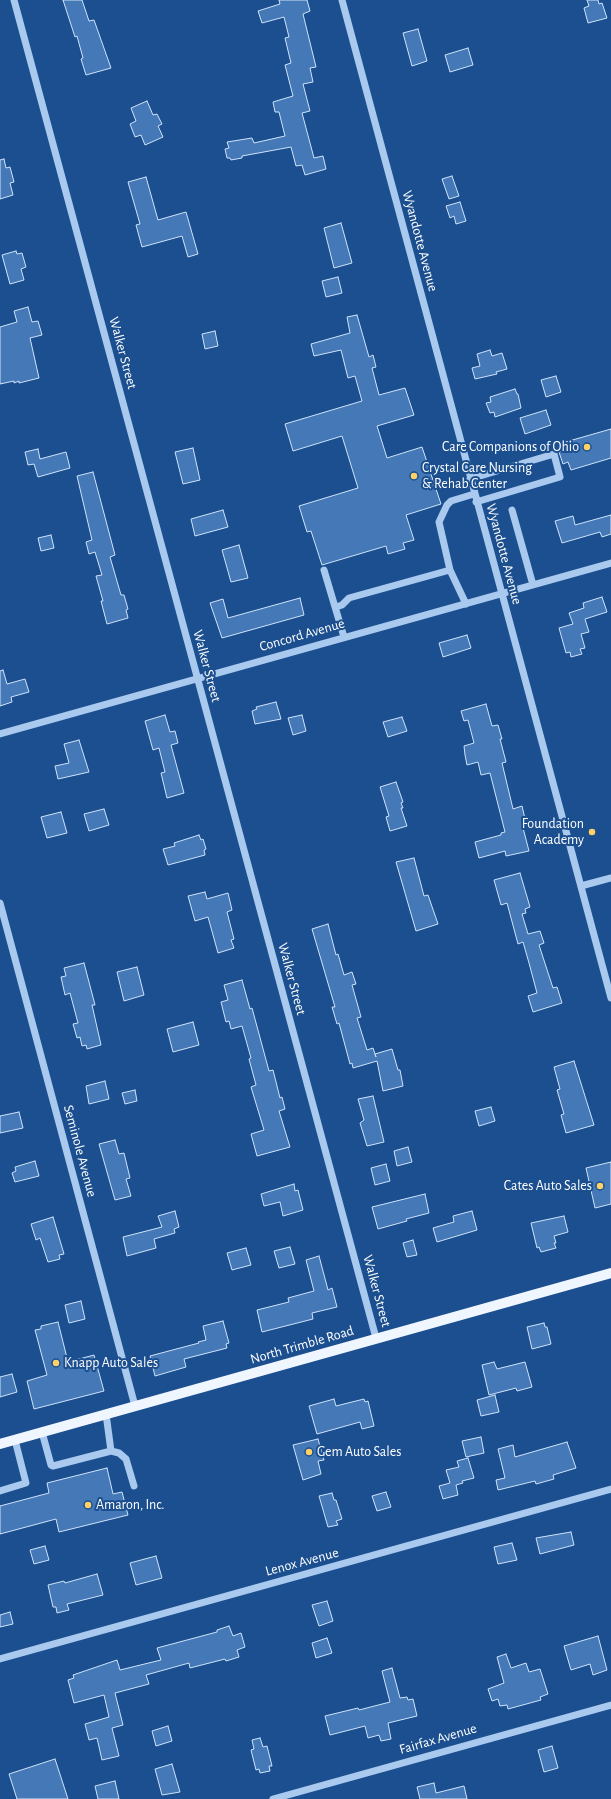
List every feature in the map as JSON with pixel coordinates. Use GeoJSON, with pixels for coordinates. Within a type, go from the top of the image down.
{"type":"FeatureCollection","features":[{"type":"Feature","properties":{"kind":"main road","name":"North Trimble Road"},"geometry":{"type":"LineString","coordinates":[[0,1444],[611,1273]]}},
{"type":"Feature","properties":{"kind":"street","name":"Walker Street"},"geometry":{"type":"LineString","coordinates":[[14,0],[376,1338]]}},
{"type":"Feature","properties":{"kind":"street","name":"Wyandotte Avenue"},"geometry":{"type":"LineString","coordinates":[[342,0],[611,998]]}},
{"type":"Feature","properties":{"kind":"street"},"geometry":{"type":"LineString","coordinates":[[466,604],[450,570],[440,522],[440,518],[451,501],[475,498],[560,477],[554,454],[470,479]]}},
{"type":"Feature","properties":{"kind":"street"},"geometry":{"type":"LineString","coordinates":[[512,510],[534,585]]}},
{"type":"Feature","properties":{"kind":"street","name":"Concord Avenue"},"geometry":{"type":"LineString","coordinates":[[0,734],[611,563]]}},
{"type":"Feature","properties":{"kind":"street"},"geometry":{"type":"LineString","coordinates":[[324,570],[344,637]]}},
{"type":"Feature","properties":{"kind":"street"},"geometry":{"type":"LineString","coordinates":[[336,607],[342,605],[349,598],[450,570]]}},
{"type":"Feature","properties":{"kind":"street"},"geometry":{"type":"LineString","coordinates":[[581,886],[611,878]]}},
{"type":"Feature","properties":{"kind":"street","name":"Seminole Avenue"},"geometry":{"type":"LineString","coordinates":[[0,903],[135,1406]]}},
{"type":"Feature","properties":{"kind":"street"},"geometry":{"type":"LineString","coordinates":[[106,1414],[111,1451]]}},
{"type":"Feature","properties":{"kind":"street"},"geometry":{"type":"LineString","coordinates":[[42,1432],[51,1465],[53,1466],[111,1451],[119,1453],[126,1459],[134,1486]]}},
{"type":"Feature","properties":{"kind":"street"},"geometry":{"type":"LineString","coordinates":[[0,1491],[26,1483],[15,1440]]}},
{"type":"Feature","properties":{"kind":"street","name":"Lenox Avenue"},"geometry":{"type":"LineString","coordinates":[[0,1659],[611,1489]]}},
{"type":"Feature","properties":{"kind":"street","name":"Fairfax Avenue"},"geometry":{"type":"LineString","coordinates":[[273,1799],[611,1704]]}},
{"type":"Feature","properties":{"kind":"building"},"geometry":{"type":"Polygon","coordinates":[[[63,0],[82,0],[89,21],[94,20],[111,68],[86,75],[81,59],[83,58],[77,36],[75,37],[63,0]]]}},
{"type":"Feature","properties":{"kind":"building"},"geometry":{"type":"Polygon","coordinates":[[[279,0],[307,0],[310,11],[303,14],[316,67],[310,68],[313,82],[303,84],[310,111],[302,113],[314,158],[323,156],[326,169],[305,175],[302,165],[296,166],[291,147],[242,156],[242,158],[231,160],[230,158],[227,158],[225,149],[229,148],[227,142],[252,138],[254,143],[285,136],[279,112],[275,112],[273,102],[293,96],[285,65],[291,63],[285,38],[289,37],[284,17],[262,23],[258,11],[280,4],[279,0]]]}},
{"type":"Feature","properties":{"kind":"building"},"geometry":{"type":"Polygon","coordinates":[[[587,0],[598,0],[599,4],[602,3],[607,18],[588,23],[584,8],[589,6],[587,0]]]}},
{"type":"Feature","properties":{"kind":"building"},"geometry":{"type":"Polygon","coordinates":[[[418,29],[427,61],[412,66],[403,33],[418,29]]]}},
{"type":"Feature","properties":{"kind":"building"},"geometry":{"type":"Polygon","coordinates":[[[468,48],[473,65],[450,72],[445,55],[468,48]]]}},
{"type":"Feature","properties":{"kind":"building"},"geometry":{"type":"Polygon","coordinates":[[[147,101],[153,115],[157,114],[162,124],[158,126],[163,137],[145,145],[141,135],[135,137],[130,124],[136,121],[131,108],[147,101]]]}},
{"type":"Feature","properties":{"kind":"building"},"geometry":{"type":"Polygon","coordinates":[[[4,159],[6,168],[10,167],[14,182],[10,183],[13,195],[0,199],[0,160],[4,159]]]}},
{"type":"Feature","properties":{"kind":"building"},"geometry":{"type":"Polygon","coordinates":[[[452,176],[459,196],[449,199],[442,179],[452,176]]]}},
{"type":"Feature","properties":{"kind":"building"},"geometry":{"type":"Polygon","coordinates":[[[146,177],[158,220],[186,212],[198,254],[188,257],[182,236],[142,247],[136,225],[140,224],[128,182],[146,177]]]}},
{"type":"Feature","properties":{"kind":"building"},"geometry":{"type":"Polygon","coordinates":[[[460,202],[466,221],[456,224],[454,216],[450,218],[446,206],[460,202]]]}},
{"type":"Feature","properties":{"kind":"building"},"geometry":{"type":"Polygon","coordinates":[[[341,223],[352,263],[334,268],[324,228],[341,223]]]}},
{"type":"Feature","properties":{"kind":"building"},"geometry":{"type":"Polygon","coordinates":[[[16,251],[17,254],[22,253],[26,267],[21,269],[24,280],[10,284],[2,255],[16,251]]]}},
{"type":"Feature","properties":{"kind":"building"},"geometry":{"type":"Polygon","coordinates":[[[338,277],[342,293],[326,297],[322,281],[338,277]]]}},
{"type":"Feature","properties":{"kind":"building"},"geometry":{"type":"Polygon","coordinates":[[[28,307],[32,322],[38,321],[42,335],[30,338],[39,378],[19,383],[19,381],[14,383],[14,381],[0,384],[0,327],[17,322],[14,311],[28,307]]]}},
{"type":"Feature","properties":{"kind":"building","name":"Crystal Care Nursing & Rehab Center"},"geometry":{"type":"Polygon","coordinates":[[[357,315],[369,357],[373,355],[376,367],[372,368],[379,395],[405,388],[414,415],[377,426],[387,458],[422,447],[441,504],[406,515],[414,540],[403,543],[405,549],[388,554],[386,546],[322,565],[311,531],[307,532],[299,506],[358,488],[342,436],[293,451],[285,424],[362,401],[355,376],[348,378],[341,350],[314,356],[311,344],[350,333],[347,317],[357,315]]]}},
{"type":"Feature","properties":{"kind":"building"},"geometry":{"type":"Polygon","coordinates":[[[215,331],[218,346],[205,349],[202,334],[215,331]]]}},
{"type":"Feature","properties":{"kind":"building"},"geometry":{"type":"Polygon","coordinates":[[[490,350],[492,356],[502,353],[507,369],[496,372],[497,374],[475,379],[472,368],[480,366],[477,354],[490,350]]]}},
{"type":"Feature","properties":{"kind":"building"},"geometry":{"type":"Polygon","coordinates":[[[556,376],[561,392],[546,397],[541,380],[556,376]]]}},
{"type":"Feature","properties":{"kind":"building"},"geometry":{"type":"Polygon","coordinates":[[[515,389],[518,394],[521,408],[495,417],[494,412],[490,413],[486,403],[491,402],[490,397],[515,389]]]}},
{"type":"Feature","properties":{"kind":"building"},"geometry":{"type":"Polygon","coordinates":[[[546,410],[551,425],[525,434],[520,418],[546,410]]]}},
{"type":"Feature","properties":{"kind":"building","name":"Care Companions of Ohio"},"geometry":{"type":"Polygon","coordinates":[[[611,429],[611,458],[571,470],[568,462],[563,464],[559,452],[565,450],[562,443],[611,429]]]}},
{"type":"Feature","properties":{"kind":"building"},"geometry":{"type":"Polygon","coordinates":[[[193,448],[200,480],[183,484],[175,452],[193,448]]]}},
{"type":"Feature","properties":{"kind":"building"},"geometry":{"type":"Polygon","coordinates":[[[38,449],[40,459],[66,452],[70,468],[38,477],[34,464],[28,465],[25,452],[38,449]]]}},
{"type":"Feature","properties":{"kind":"building"},"geometry":{"type":"Polygon","coordinates":[[[93,472],[115,555],[110,557],[121,595],[124,595],[128,609],[126,610],[128,618],[107,624],[101,601],[103,601],[96,576],[102,575],[95,552],[89,554],[86,542],[92,540],[77,476],[93,472]]]}},
{"type":"Feature","properties":{"kind":"building"},"geometry":{"type":"Polygon","coordinates":[[[223,510],[228,527],[195,536],[191,519],[223,510]]]}},
{"type":"Feature","properties":{"kind":"building"},"geometry":{"type":"Polygon","coordinates":[[[611,515],[611,534],[602,537],[600,532],[562,543],[555,521],[573,516],[575,525],[611,515]]]}},
{"type":"Feature","properties":{"kind":"building"},"geometry":{"type":"Polygon","coordinates":[[[51,535],[54,548],[41,551],[38,538],[51,535]]]}},
{"type":"Feature","properties":{"kind":"building"},"geometry":{"type":"Polygon","coordinates":[[[239,545],[248,578],[231,582],[222,550],[239,545]]]}},
{"type":"Feature","properties":{"kind":"building"},"geometry":{"type":"Polygon","coordinates":[[[602,597],[607,612],[585,619],[589,632],[581,634],[585,648],[580,649],[582,654],[571,657],[570,652],[566,653],[559,628],[573,624],[569,613],[584,608],[583,603],[602,597]]]}},
{"type":"Feature","properties":{"kind":"building"},"geometry":{"type":"Polygon","coordinates":[[[300,598],[304,615],[222,638],[210,603],[223,599],[228,618],[300,598]]]}},
{"type":"Feature","properties":{"kind":"building"},"geometry":{"type":"Polygon","coordinates":[[[467,635],[471,648],[443,657],[439,643],[467,635]]]}},
{"type":"Feature","properties":{"kind":"building"},"geometry":{"type":"Polygon","coordinates":[[[3,670],[7,684],[25,679],[29,692],[11,697],[12,702],[0,706],[0,671],[3,670]]]}},
{"type":"Feature","properties":{"kind":"building"},"geometry":{"type":"Polygon","coordinates":[[[276,702],[281,719],[255,724],[252,711],[257,709],[256,707],[276,702]]]}},
{"type":"Feature","properties":{"kind":"building"},"geometry":{"type":"Polygon","coordinates":[[[486,704],[492,726],[498,725],[502,739],[500,739],[506,762],[502,763],[513,809],[522,806],[526,823],[522,824],[529,851],[506,856],[505,851],[479,858],[475,842],[501,835],[501,833],[505,832],[490,773],[481,775],[478,762],[467,765],[465,755],[464,746],[474,743],[468,720],[464,721],[461,711],[486,704]]]}},
{"type":"Feature","properties":{"kind":"building"},"geometry":{"type":"Polygon","coordinates":[[[165,715],[170,732],[175,731],[178,743],[171,745],[184,793],[167,798],[161,773],[165,772],[159,748],[153,750],[145,721],[165,715]]]}},
{"type":"Feature","properties":{"kind":"building"},"geometry":{"type":"Polygon","coordinates":[[[302,715],[306,731],[293,735],[288,718],[302,715]]]}},
{"type":"Feature","properties":{"kind":"building"},"geometry":{"type":"Polygon","coordinates":[[[402,717],[407,731],[388,737],[383,722],[402,717]]]}},
{"type":"Feature","properties":{"kind":"building"},"geometry":{"type":"Polygon","coordinates":[[[79,740],[89,772],[58,779],[55,766],[69,763],[64,744],[79,740]]]}},
{"type":"Feature","properties":{"kind":"building"},"geometry":{"type":"Polygon","coordinates":[[[396,782],[403,802],[401,803],[403,808],[401,808],[407,826],[390,831],[386,817],[389,816],[380,787],[396,782]]]}},
{"type":"Feature","properties":{"kind":"building"},"geometry":{"type":"Polygon","coordinates":[[[104,809],[109,825],[89,831],[84,814],[104,809]]]}},
{"type":"Feature","properties":{"kind":"building"},"geometry":{"type":"Polygon","coordinates":[[[61,812],[67,833],[47,838],[41,817],[61,812]]]}},
{"type":"Feature","properties":{"kind":"building"},"geometry":{"type":"Polygon","coordinates":[[[199,835],[201,840],[203,839],[206,849],[204,850],[205,855],[168,865],[163,849],[175,846],[174,843],[199,835]]]}},
{"type":"Feature","properties":{"kind":"building"},"geometry":{"type":"Polygon","coordinates":[[[414,858],[424,896],[428,895],[438,924],[416,931],[396,862],[414,858]]]}},
{"type":"Feature","properties":{"kind":"building"},"geometry":{"type":"Polygon","coordinates":[[[520,873],[530,907],[525,909],[526,913],[522,914],[528,934],[540,931],[544,943],[539,945],[553,988],[557,987],[562,1003],[533,1012],[528,996],[537,993],[523,942],[518,944],[507,903],[501,905],[494,880],[520,873]]]}},
{"type":"Feature","properties":{"kind":"building"},"geometry":{"type":"Polygon","coordinates":[[[205,892],[207,899],[228,893],[232,910],[227,912],[234,939],[231,940],[234,948],[218,953],[208,917],[195,921],[188,896],[205,892]]]}},
{"type":"Feature","properties":{"kind":"building"},"geometry":{"type":"Polygon","coordinates":[[[328,924],[336,955],[338,954],[344,975],[352,972],[356,984],[352,985],[361,1017],[357,1018],[367,1050],[373,1048],[375,1054],[392,1049],[398,1070],[400,1070],[403,1086],[383,1091],[377,1061],[353,1068],[352,1063],[350,1064],[339,1023],[337,1024],[332,1007],[335,1007],[312,929],[328,924]]]}},
{"type":"Feature","properties":{"kind":"building"},"geometry":{"type":"Polygon","coordinates":[[[84,963],[95,1005],[92,1005],[101,1045],[87,1049],[86,1045],[82,1046],[80,1037],[77,1038],[73,1024],[78,1023],[70,993],[65,995],[61,977],[66,976],[64,968],[84,963]]]}},
{"type":"Feature","properties":{"kind":"building"},"geometry":{"type":"Polygon","coordinates":[[[137,967],[144,995],[124,1001],[117,972],[137,967]]]}},
{"type":"Feature","properties":{"kind":"building"},"geometry":{"type":"Polygon","coordinates":[[[242,980],[250,1009],[252,1008],[269,1071],[273,1070],[280,1098],[282,1097],[285,1109],[279,1111],[290,1147],[257,1156],[251,1134],[264,1130],[251,1087],[256,1085],[249,1059],[251,1058],[242,1026],[231,1029],[229,1021],[226,1022],[221,1002],[228,1000],[224,985],[242,980]]]}},
{"type":"Feature","properties":{"kind":"building"},"geometry":{"type":"Polygon","coordinates":[[[193,1022],[199,1045],[173,1052],[167,1029],[193,1022]]]}},
{"type":"Feature","properties":{"kind":"building"},"geometry":{"type":"Polygon","coordinates":[[[574,1061],[594,1125],[566,1133],[561,1115],[564,1114],[557,1090],[560,1089],[554,1067],[574,1061]]]}},
{"type":"Feature","properties":{"kind":"building"},"geometry":{"type":"Polygon","coordinates":[[[105,1081],[109,1099],[89,1104],[86,1086],[105,1081]]]}},
{"type":"Feature","properties":{"kind":"building"},"geometry":{"type":"Polygon","coordinates":[[[135,1090],[137,1101],[125,1104],[122,1093],[135,1090]]]}},
{"type":"Feature","properties":{"kind":"building"},"geometry":{"type":"Polygon","coordinates":[[[373,1096],[384,1142],[367,1146],[360,1123],[364,1120],[358,1099],[373,1096]]]}},
{"type":"Feature","properties":{"kind":"building"},"geometry":{"type":"Polygon","coordinates":[[[491,1107],[495,1121],[479,1126],[475,1111],[491,1107]]]}},
{"type":"Feature","properties":{"kind":"building"},"geometry":{"type":"Polygon","coordinates":[[[19,1112],[23,1128],[0,1133],[0,1116],[19,1112]]]}},
{"type":"Feature","properties":{"kind":"building"},"geometry":{"type":"Polygon","coordinates":[[[115,1140],[119,1154],[124,1153],[130,1178],[126,1179],[131,1196],[115,1200],[99,1144],[115,1140]]]}},
{"type":"Feature","properties":{"kind":"building"},"geometry":{"type":"Polygon","coordinates":[[[408,1147],[412,1162],[397,1166],[394,1151],[408,1147]]]}},
{"type":"Feature","properties":{"kind":"building"},"geometry":{"type":"Polygon","coordinates":[[[35,1161],[39,1176],[15,1182],[12,1173],[16,1171],[15,1167],[35,1161]]]}},
{"type":"Feature","properties":{"kind":"building","name":"Cates Auto Sales"},"geometry":{"type":"Polygon","coordinates":[[[611,1162],[611,1204],[595,1208],[586,1168],[611,1162]]]}},
{"type":"Feature","properties":{"kind":"building"},"geometry":{"type":"Polygon","coordinates":[[[386,1164],[390,1181],[375,1185],[371,1168],[386,1164]]]}},
{"type":"Feature","properties":{"kind":"building"},"geometry":{"type":"Polygon","coordinates":[[[294,1184],[295,1191],[298,1190],[303,1210],[283,1216],[280,1202],[264,1206],[261,1194],[294,1184]]]}},
{"type":"Feature","properties":{"kind":"building"},"geometry":{"type":"Polygon","coordinates":[[[425,1194],[429,1213],[378,1229],[372,1207],[425,1194]]]}},
{"type":"Feature","properties":{"kind":"building"},"geometry":{"type":"Polygon","coordinates":[[[175,1211],[179,1227],[174,1229],[175,1233],[154,1239],[156,1248],[127,1256],[123,1237],[162,1227],[158,1216],[175,1211]]]}},
{"type":"Feature","properties":{"kind":"building"},"geometry":{"type":"Polygon","coordinates":[[[472,1211],[477,1230],[437,1242],[433,1228],[454,1222],[453,1216],[472,1211]]]}},
{"type":"Feature","properties":{"kind":"building"},"geometry":{"type":"Polygon","coordinates":[[[564,1216],[568,1232],[554,1236],[556,1248],[541,1252],[539,1247],[537,1248],[531,1223],[564,1216]]]}},
{"type":"Feature","properties":{"kind":"building"},"geometry":{"type":"Polygon","coordinates":[[[53,1217],[64,1254],[59,1255],[60,1259],[48,1262],[40,1238],[36,1240],[31,1224],[53,1217]]]}},
{"type":"Feature","properties":{"kind":"building"},"geometry":{"type":"Polygon","coordinates":[[[413,1240],[417,1255],[407,1257],[403,1243],[413,1240]]]}},
{"type":"Feature","properties":{"kind":"building"},"geometry":{"type":"Polygon","coordinates":[[[290,1247],[295,1264],[279,1268],[274,1251],[290,1247]]]}},
{"type":"Feature","properties":{"kind":"building"},"geometry":{"type":"Polygon","coordinates":[[[246,1248],[251,1265],[232,1270],[227,1253],[246,1248]]]}},
{"type":"Feature","properties":{"kind":"building"},"geometry":{"type":"Polygon","coordinates":[[[319,1256],[328,1290],[332,1288],[337,1307],[312,1313],[313,1319],[262,1332],[257,1310],[289,1302],[288,1298],[314,1291],[306,1260],[319,1256]]]}},
{"type":"Feature","properties":{"kind":"building"},"geometry":{"type":"Polygon","coordinates":[[[81,1301],[85,1319],[69,1323],[65,1305],[81,1301]]]}},
{"type":"Feature","properties":{"kind":"building"},"geometry":{"type":"Polygon","coordinates":[[[223,1321],[229,1343],[226,1344],[227,1348],[184,1359],[186,1367],[155,1376],[150,1356],[206,1340],[203,1326],[223,1321]]]}},
{"type":"Feature","properties":{"kind":"building","name":"Knapp Auto Sales"},"geometry":{"type":"Polygon","coordinates":[[[58,1322],[68,1362],[94,1355],[104,1391],[34,1409],[27,1381],[47,1375],[35,1330],[41,1329],[41,1326],[58,1322]]]}},
{"type":"Feature","properties":{"kind":"building"},"geometry":{"type":"Polygon","coordinates":[[[544,1323],[545,1327],[547,1327],[551,1344],[532,1349],[527,1327],[544,1323]]]}},
{"type":"Feature","properties":{"kind":"building"},"geometry":{"type":"Polygon","coordinates":[[[494,1362],[497,1369],[525,1362],[532,1387],[517,1391],[516,1388],[489,1395],[482,1365],[494,1362]]]}},
{"type":"Feature","properties":{"kind":"building"},"geometry":{"type":"Polygon","coordinates":[[[12,1374],[17,1392],[0,1397],[0,1377],[12,1374]]]}},
{"type":"Feature","properties":{"kind":"building"},"geometry":{"type":"Polygon","coordinates":[[[495,1395],[499,1412],[481,1416],[477,1400],[495,1395]]]}},
{"type":"Feature","properties":{"kind":"building"},"geometry":{"type":"Polygon","coordinates":[[[334,1399],[336,1406],[364,1399],[365,1402],[368,1401],[374,1426],[362,1429],[360,1422],[317,1434],[309,1406],[334,1399]]]}},
{"type":"Feature","properties":{"kind":"building"},"geometry":{"type":"Polygon","coordinates":[[[481,1437],[484,1453],[466,1457],[462,1441],[481,1437]]]}},
{"type":"Feature","properties":{"kind":"building","name":"Gem Auto Sales"},"geometry":{"type":"Polygon","coordinates":[[[318,1439],[324,1460],[318,1461],[321,1474],[303,1480],[293,1445],[318,1439]]]}},
{"type":"Feature","properties":{"kind":"building"},"geometry":{"type":"Polygon","coordinates":[[[567,1442],[576,1468],[553,1475],[554,1479],[536,1484],[535,1481],[498,1490],[496,1480],[505,1478],[498,1449],[513,1445],[515,1457],[567,1442]]]}},
{"type":"Feature","properties":{"kind":"building"},"geometry":{"type":"Polygon","coordinates":[[[468,1458],[474,1478],[462,1481],[463,1483],[456,1485],[458,1495],[443,1499],[439,1486],[450,1483],[446,1470],[459,1467],[457,1461],[468,1458]]]}},
{"type":"Feature","properties":{"kind":"building","name":"Amaron, Inc."},"geometry":{"type":"Polygon","coordinates":[[[107,1468],[113,1494],[122,1492],[128,1515],[59,1532],[56,1519],[0,1534],[0,1506],[49,1493],[47,1483],[107,1468]]]}},
{"type":"Feature","properties":{"kind":"building"},"geometry":{"type":"Polygon","coordinates":[[[386,1492],[391,1507],[377,1511],[372,1496],[386,1492]]]}},
{"type":"Feature","properties":{"kind":"building"},"geometry":{"type":"Polygon","coordinates":[[[332,1493],[334,1500],[336,1500],[342,1519],[336,1521],[338,1525],[328,1527],[319,1496],[332,1493]]]}},
{"type":"Feature","properties":{"kind":"building"},"geometry":{"type":"Polygon","coordinates":[[[571,1532],[574,1545],[540,1554],[536,1538],[571,1532]]]}},
{"type":"Feature","properties":{"kind":"building"},"geometry":{"type":"Polygon","coordinates":[[[512,1543],[517,1560],[498,1564],[494,1547],[512,1543]]]}},
{"type":"Feature","properties":{"kind":"building"},"geometry":{"type":"Polygon","coordinates":[[[45,1546],[49,1560],[34,1564],[30,1550],[45,1546]]]}},
{"type":"Feature","properties":{"kind":"building"},"geometry":{"type":"Polygon","coordinates":[[[156,1556],[162,1578],[136,1585],[130,1563],[156,1556]]]}},
{"type":"Feature","properties":{"kind":"building"},"geometry":{"type":"Polygon","coordinates":[[[97,1574],[103,1595],[67,1604],[69,1610],[57,1613],[56,1607],[53,1607],[48,1585],[64,1581],[65,1583],[97,1574]]]}},
{"type":"Feature","properties":{"kind":"building"},"geometry":{"type":"Polygon","coordinates":[[[327,1601],[333,1621],[319,1626],[312,1605],[327,1601]]]}},
{"type":"Feature","properties":{"kind":"building"},"geometry":{"type":"Polygon","coordinates":[[[10,1612],[13,1624],[0,1627],[0,1615],[10,1612]]]}},
{"type":"Feature","properties":{"kind":"building"},"geometry":{"type":"Polygon","coordinates":[[[229,1626],[233,1636],[241,1633],[245,1647],[237,1650],[239,1657],[190,1668],[189,1663],[146,1675],[149,1684],[115,1693],[123,1725],[112,1728],[119,1756],[102,1760],[97,1738],[89,1740],[85,1724],[109,1717],[104,1695],[74,1703],[68,1680],[74,1678],[73,1675],[117,1660],[120,1670],[161,1660],[157,1648],[217,1632],[217,1630],[229,1626]]]}},
{"type":"Feature","properties":{"kind":"building"},"geometry":{"type":"Polygon","coordinates":[[[598,1636],[607,1670],[593,1675],[590,1664],[571,1670],[564,1646],[598,1636]]]}},
{"type":"Feature","properties":{"kind":"building"},"geometry":{"type":"Polygon","coordinates":[[[327,1638],[332,1653],[316,1658],[312,1643],[327,1638]]]}},
{"type":"Feature","properties":{"kind":"building"},"geometry":{"type":"Polygon","coordinates":[[[506,1654],[511,1668],[526,1663],[529,1672],[540,1669],[548,1694],[540,1697],[541,1700],[508,1709],[507,1705],[500,1706],[498,1699],[492,1701],[488,1689],[504,1683],[497,1657],[506,1654]]]}},
{"type":"Feature","properties":{"kind":"building"},"geometry":{"type":"Polygon","coordinates":[[[392,1668],[400,1698],[407,1697],[408,1700],[413,1699],[417,1716],[388,1723],[391,1739],[381,1741],[379,1735],[368,1738],[365,1726],[330,1735],[325,1716],[358,1708],[359,1710],[390,1702],[382,1671],[392,1668]]]}},
{"type":"Feature","properties":{"kind":"building"},"geometry":{"type":"Polygon","coordinates":[[[168,1726],[172,1741],[156,1746],[152,1731],[168,1726]]]}},
{"type":"Feature","properties":{"kind":"building"},"geometry":{"type":"Polygon","coordinates":[[[260,1738],[263,1747],[267,1746],[272,1766],[269,1766],[270,1771],[260,1773],[259,1769],[256,1770],[251,1750],[254,1749],[252,1740],[260,1738]]]}},
{"type":"Feature","properties":{"kind":"building"},"geometry":{"type":"Polygon","coordinates":[[[552,1746],[558,1768],[544,1772],[538,1750],[552,1746]]]}},
{"type":"Feature","properties":{"kind":"building"},"geometry":{"type":"Polygon","coordinates":[[[55,1759],[68,1799],[17,1799],[9,1774],[55,1759]]]}},
{"type":"Feature","properties":{"kind":"building"},"geometry":{"type":"Polygon","coordinates":[[[172,1764],[180,1792],[162,1795],[155,1769],[172,1764]]]}},
{"type":"Feature","properties":{"kind":"building"},"geometry":{"type":"Polygon","coordinates":[[[115,1781],[119,1799],[98,1799],[95,1786],[115,1781]]]}},
{"type":"Feature","properties":{"kind":"building"},"geometry":{"type":"Polygon","coordinates":[[[434,1783],[436,1793],[464,1786],[467,1799],[420,1799],[417,1787],[434,1783]]]}},
{"type":"Feature","properties":{"kind":"place","name":"Care Companions of Ohio"},"geometry":{"type":"Point","coordinates":[587,447]}},
{"type":"Feature","properties":{"kind":"place","name":"Crystal Care Nursing & Rehab Center"},"geometry":{"type":"Point","coordinates":[414,476]}},
{"type":"Feature","properties":{"kind":"place","name":"Foundation Academy"},"geometry":{"type":"Point","coordinates":[592,832]}},
{"type":"Feature","properties":{"kind":"place","name":"Cates Auto Sales"},"geometry":{"type":"Point","coordinates":[600,1186]}},
{"type":"Feature","properties":{"kind":"place","name":"Knapp Auto Sales"},"geometry":{"type":"Point","coordinates":[56,1363]}},
{"type":"Feature","properties":{"kind":"place","name":"Gem Auto Sales"},"geometry":{"type":"Point","coordinates":[309,1452]}},
{"type":"Feature","properties":{"kind":"place","name":"Amaron, Inc."},"geometry":{"type":"Point","coordinates":[88,1505]}}]}
